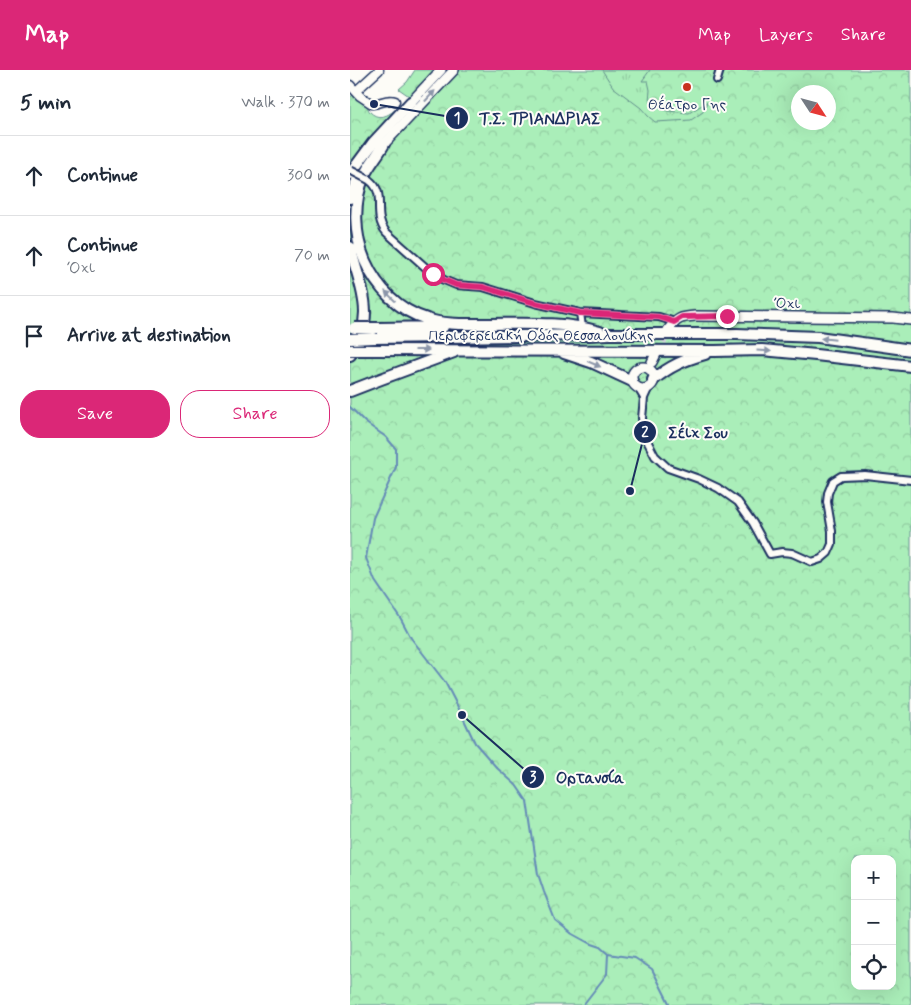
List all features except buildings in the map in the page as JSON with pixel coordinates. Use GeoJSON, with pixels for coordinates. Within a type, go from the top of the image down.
{"type":"FeatureCollection","features":[{"type":"Feature","properties":{"kind":"highway"},"geometry":{"type":"LineString","coordinates":[[350,174],[373,143],[411,102]]}},
{"type":"Feature","properties":{"kind":"highway"},"geometry":{"type":"LineString","coordinates":[[350,168],[360,154],[373,143]]}},
{"type":"Feature","properties":{"kind":"highway"},"geometry":{"type":"LineString","coordinates":[[350,198],[353,187],[361,172],[384,144]]}},
{"type":"Feature","properties":{"kind":"highway"},"geometry":{"type":"LineString","coordinates":[[384,144],[366,174],[358,196],[358,236],[367,265],[386,294],[395,302],[410,312],[428,320],[466,324],[547,324],[582,328],[609,334]]}},
{"type":"Feature","properties":{"kind":"highway"},"geometry":{"type":"LineString","coordinates":[[350,247],[364,297],[366,314],[361,335],[350,355]]}},
{"type":"Feature","properties":{"kind":"highway"},"geometry":{"type":"LineString","coordinates":[[352,328],[441,327],[466,324]]}},
{"type":"Feature","properties":{"kind":"highway","name":"Περιφερειακή Οδός Θεσσαλονίκης"},"geometry":{"type":"LineString","coordinates":[[350,339],[589,336],[609,334],[737,334],[818,338],[911,350]]}},
{"type":"Feature","properties":{"kind":"highway"},"geometry":{"type":"LineString","coordinates":[[876,344],[911,345]]}},
{"type":"Feature","properties":{"kind":"highway","name":"Περιφερειακή Οδός Θεσσαλονίκης"},"geometry":{"type":"LineString","coordinates":[[350,350],[762,350],[911,366]]}},
{"type":"Feature","properties":{"kind":"highway"},"geometry":{"type":"LineString","coordinates":[[350,392],[462,350]]}},
{"type":"Feature","properties":{"kind":"highway"},"geometry":{"type":"LineString","coordinates":[[556,350],[591,362],[635,384]]}},
{"type":"Feature","properties":{"kind":"highway"},"geometry":{"type":"LineString","coordinates":[[651,375],[685,360],[715,351]]}},
{"type":"Feature","properties":{"kind":"main road"},"geometry":{"type":"LineString","coordinates":[[411,102],[441,70]]}},
{"type":"Feature","properties":{"kind":"main road"},"geometry":{"type":"LineString","coordinates":[[384,144],[454,70]]}},
{"type":"Feature","properties":{"kind":"main road","name":"Όχι"},"geometry":{"type":"LineString","coordinates":[[674,322],[682,317],[696,316],[893,318],[911,320]]}},
{"type":"Feature","properties":{"kind":"main road"},"geometry":{"type":"LineString","coordinates":[[668,330],[674,322]]}},
{"type":"Feature","properties":{"kind":"main road"},"geometry":{"type":"LineString","coordinates":[[651,375],[643,366],[636,369],[632,375],[635,384],[642,389],[651,375],[656,354]]}},
{"type":"Feature","properties":{"kind":"street"},"geometry":{"type":"LineString","coordinates":[[356,91],[379,70]]}},
{"type":"Feature","properties":{"kind":"street"},"geometry":{"type":"LineString","coordinates":[[717,80],[720,70]]}},
{"type":"Feature","properties":{"kind":"street"},"geometry":{"type":"LineString","coordinates":[[350,85],[372,104],[390,100],[395,101]]}},
{"type":"Feature","properties":{"kind":"street"},"geometry":{"type":"LineString","coordinates":[[350,168],[369,180],[378,190],[379,214],[382,227],[386,232],[433,274],[444,280],[456,285],[483,287],[535,303],[580,313],[659,317],[674,322]]}},
{"type":"Feature","properties":{"kind":"street"},"geometry":{"type":"LineString","coordinates":[[580,313],[582,328]]}},
{"type":"Feature","properties":{"kind":"street"},"geometry":{"type":"LineString","coordinates":[[651,375],[644,398],[642,418],[644,435],[655,456],[668,468],[718,488],[738,502],[753,523],[770,554],[792,553],[812,562],[821,559],[828,553],[832,544],[832,531],[827,502],[828,492],[833,481],[841,476],[865,475],[911,480]]}},
{"type":"Feature","properties":{"kind":"street"},"geometry":{"type":"LineString","coordinates":[[635,384],[644,398]]}},
{"type":"Feature","properties":{"kind":"green space"},"geometry":{"type":"Polygon","coordinates":[[[415,70],[911,70],[911,1005],[350,1005],[350,97],[355,94],[367,105],[370,112],[375,116],[381,117],[391,113],[409,96],[399,89],[407,82],[415,70]]]}},
{"type":"Feature","properties":{"kind":"green space"},"geometry":{"type":"Polygon","coordinates":[[[602,70],[650,70],[642,81],[648,81],[650,90],[649,101],[667,111],[689,113],[707,102],[703,112],[691,120],[655,122],[641,108],[613,87],[602,70]]]}},
{"type":"Feature","properties":{"kind":"waterway"},"geometry":{"type":"LineString","coordinates":[[350,407],[366,423],[386,437],[396,449],[396,467],[373,518],[366,558],[375,581],[401,619],[411,638],[445,682],[475,743],[497,768],[516,785],[527,801],[538,874],[555,920],[571,933],[600,947],[608,954],[607,974],[583,1005]]}},
{"type":"Feature","properties":{"kind":"waterway"},"geometry":{"type":"LineString","coordinates":[[608,954],[635,958],[652,969],[670,1005]]}},
{"type":"Feature","properties":{"kind":"tunnel"},"geometry":{"type":"LineString","coordinates":[[656,354],[668,330]]}},
{"type":"Feature","properties":{"kind":"place","name":"Θέατρο Γης"},"geometry":{"type":"Point","coordinates":[687,87]}},
{"type":"Feature","properties":{"kind":"place","name":"Τ.Σ. ΤΡΙΑΝΔΡΙΑΣ"},"geometry":{"type":"Point","coordinates":[374,104]}},
{"type":"Feature","properties":{"kind":"place","name":"Σέιχ Σου"},"geometry":{"type":"Point","coordinates":[630,491]}},
{"type":"Feature","properties":{"kind":"place","name":"Ορτανσία"},"geometry":{"type":"Point","coordinates":[462,715]}},
{"type":"Feature","properties":{"kind":"route"},"geometry":{"type":"LineString","coordinates":[[433,274],[456,285],[483,287],[535,303],[580,313],[659,317],[674,322],[682,317],[727,316]]}}]}
